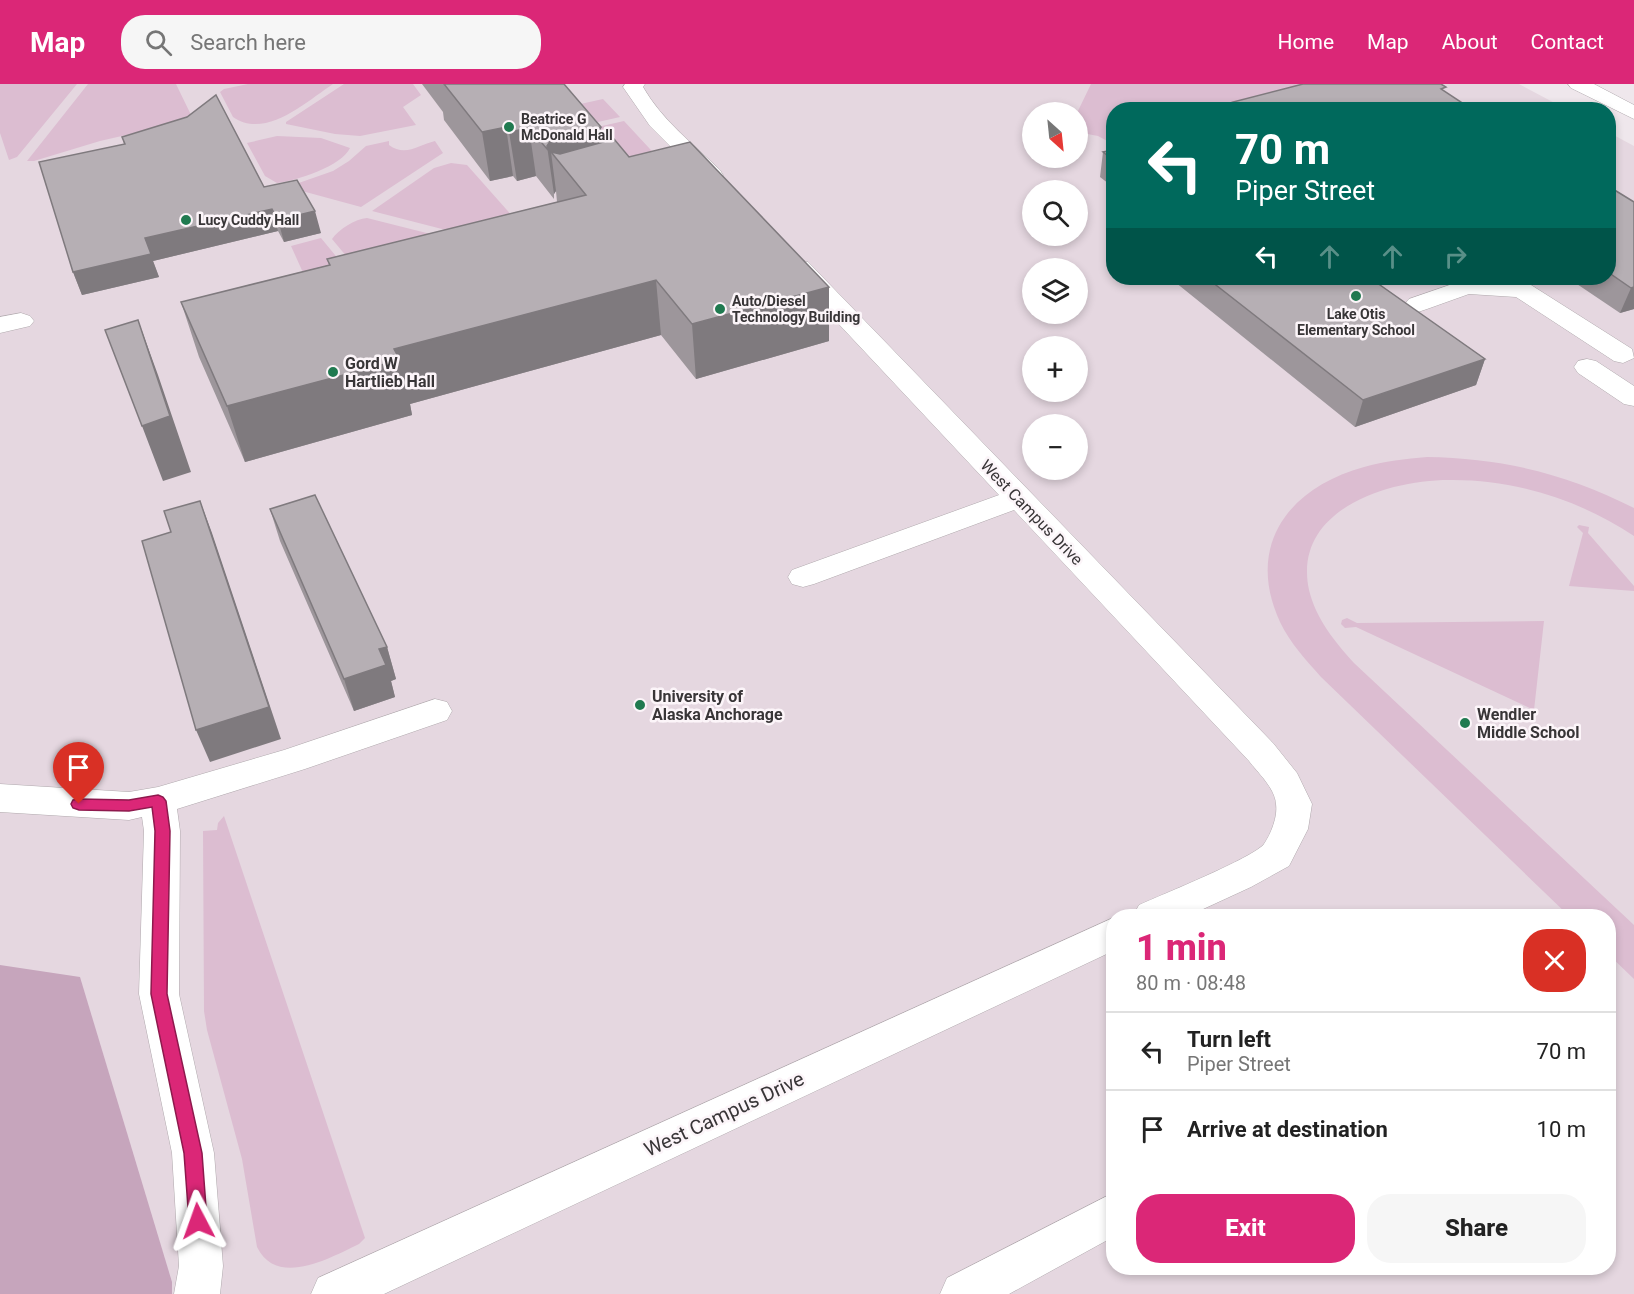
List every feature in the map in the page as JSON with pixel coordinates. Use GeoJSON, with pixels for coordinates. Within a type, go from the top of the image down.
{"type":"FeatureCollection","features":[{"type":"Feature","properties":{"kind":"street"},"geometry":{"type":"LineString","coordinates":[[635,84],[633,87],[637,95],[686,164],[731,195]]}},
{"type":"Feature","properties":{"kind":"street"},"geometry":{"type":"LineString","coordinates":[[1578,84],[1613,102]]}},
{"type":"Feature","properties":{"kind":"street"},"geometry":{"type":"LineString","coordinates":[[1616,104],[1634,113]]}},
{"type":"Feature","properties":{"kind":"street","name":"West Campus Drive"},"geometry":{"type":"LineString","coordinates":[[780,247],[1261,752],[1285,782],[1294,804],[1290,829],[1276,856],[1238,877],[1167,909]]}},
{"type":"Feature","properties":{"kind":"street"},"geometry":{"type":"LineString","coordinates":[[1418,304],[1467,286],[1522,290],[1623,355]]}},
{"type":"Feature","properties":{"kind":"street"},"geometry":{"type":"LineString","coordinates":[[1587,367],[1634,398]]}},
{"type":"Feature","properties":{"kind":"street"},"geometry":{"type":"LineString","coordinates":[[803,577],[1019,498]]}},
{"type":"Feature","properties":{"kind":"street"},"geometry":{"type":"LineString","coordinates":[[0,798],[129,806],[158,801],[293,760],[435,711]]}},
{"type":"Feature","properties":{"kind":"street"},"geometry":{"type":"LineString","coordinates":[[158,801],[162,831],[159,994],[193,1153],[201,1266],[197,1294]]}},
{"type":"Feature","properties":{"kind":"street","name":"West Campus Drive"},"geometry":{"type":"LineString","coordinates":[[334,1294],[1106,937]]}},
{"type":"Feature","properties":{"kind":"street"},"geometry":{"type":"LineString","coordinates":[[963,1294],[1106,1218]]}},
{"type":"Feature","properties":{"kind":"shaded area","name":"University of Alaska Anchorage"},"geometry":{"type":"Polygon","coordinates":[[[0,84],[1519,84],[1553,102],[1106,102],[1106,285],[1616,285],[1616,136],[1634,146],[1634,1294],[0,1294],[0,84]]]}},
{"type":"Feature","properties":{"kind":"shaded area"},"geometry":{"type":"Polygon","coordinates":[[[0,84],[77,84],[17,157],[9,160],[0,133],[0,84]]]}},
{"type":"Feature","properties":{"kind":"shaded area"},"geometry":{"type":"Polygon","coordinates":[[[88,84],[176,84],[192,117],[183,122],[27,161],[88,84]]]}},
{"type":"Feature","properties":{"kind":"shaded area"},"geometry":{"type":"Polygon","coordinates":[[[248,84],[333,84],[286,116],[259,124],[246,123],[233,117],[220,92],[248,84]]]}},
{"type":"Feature","properties":{"kind":"shaded area"},"geometry":{"type":"Polygon","coordinates":[[[344,84],[413,84],[421,95],[403,107],[416,125],[360,136],[335,134],[286,124],[344,84]]]}},
{"type":"Feature","properties":{"kind":"shaded area"},"geometry":{"type":"Polygon","coordinates":[[[1091,84],[1305,84],[1335,102],[1106,102],[1106,140],[1088,134],[1088,102],[1082,102],[1091,84]]]}},
{"type":"Feature","properties":{"kind":"shaded area"},"geometry":{"type":"Polygon","coordinates":[[[603,99],[620,117],[576,127],[576,105],[603,99]]]}},
{"type":"Feature","properties":{"kind":"shaded area"},"geometry":{"type":"Polygon","coordinates":[[[624,121],[662,162],[633,169],[580,131],[624,121]]]}},
{"type":"Feature","properties":{"kind":"shaded area"},"geometry":{"type":"Polygon","coordinates":[[[277,136],[321,138],[350,148],[338,161],[328,166],[306,176],[277,183],[265,176],[247,143],[277,136]]]}},
{"type":"Feature","properties":{"kind":"shaded area"},"geometry":{"type":"Polygon","coordinates":[[[389,141],[389,145],[406,150],[435,141],[443,153],[361,207],[291,188],[293,185],[333,171],[366,146],[389,141]]]}},
{"type":"Feature","properties":{"kind":"shaded area"},"geometry":{"type":"Polygon","coordinates":[[[451,163],[467,165],[536,243],[531,252],[372,211],[434,168],[451,163]]]}},
{"type":"Feature","properties":{"kind":"shaded area"},"geometry":{"type":"Polygon","coordinates":[[[367,218],[510,254],[377,293],[332,239],[348,225],[367,218]]]}},
{"type":"Feature","properties":{"kind":"shaded area"},"geometry":{"type":"Polygon","coordinates":[[[321,238],[368,295],[319,308],[291,246],[321,238]]]}},
{"type":"Feature","properties":{"kind":"shaded area"},"geometry":{"type":"Polygon","coordinates":[[[1454,458],[1534,470],[1584,486],[1634,508],[1634,536],[1591,512],[1546,494],[1498,483],[1424,481],[1373,494],[1349,505],[1329,520],[1315,539],[1308,562],[1309,590],[1316,611],[1333,638],[1354,663],[1634,925],[1634,979],[1616,962],[1616,909],[1562,909],[1321,677],[1293,644],[1280,622],[1270,594],[1268,569],[1271,545],[1280,524],[1295,505],[1314,489],[1364,467],[1403,459],[1454,458]]]}},
{"type":"Feature","properties":{"kind":"shaded area"},"geometry":{"type":"Polygon","coordinates":[[[1579,525],[1589,527],[1588,533],[1634,586],[1634,591],[1569,586],[1583,533],[1577,527],[1579,525]]]}},
{"type":"Feature","properties":{"kind":"shaded area"},"geometry":{"type":"Polygon","coordinates":[[[1347,618],[1357,623],[1544,621],[1534,710],[1356,627],[1345,628],[1341,624],[1342,620],[1347,618]]]}},
{"type":"Feature","properties":{"kind":"shaded area"},"geometry":{"type":"Polygon","coordinates":[[[224,816],[365,1238],[359,1244],[334,1256],[305,1266],[290,1268],[277,1266],[266,1259],[257,1247],[242,1159],[207,1030],[204,1011],[203,831],[217,830],[218,823],[224,816]]]}},
{"type":"Feature","properties":{"kind":"shaded area"},"geometry":{"type":"Polygon","coordinates":[[[0,965],[80,977],[172,1282],[172,1294],[0,1294],[0,965]]]}},
{"type":"Feature","properties":{"kind":"building"},"geometry":{"type":"Polygon","coordinates":[[[444,84],[564,84],[601,127],[551,140],[547,146],[548,150],[529,128],[509,132],[506,127],[482,132],[444,84]]]}},
{"type":"Feature","properties":{"kind":"building"},"geometry":{"type":"Polygon","coordinates":[[[1303,84],[1441,84],[1446,87],[1441,89],[1461,102],[1233,102],[1303,84]]]}},
{"type":"Feature","properties":{"kind":"building","name":"Lucy Cuddy Hall"},"geometry":{"type":"Polygon","coordinates":[[[216,95],[264,187],[297,180],[315,211],[278,220],[272,209],[145,238],[151,254],[73,272],[39,162],[125,144],[122,137],[187,117],[216,95]]]}},
{"type":"Feature","properties":{"kind":"building"},"geometry":{"type":"Polygon","coordinates":[[[614,139],[629,157],[690,142],[829,287],[692,324],[656,280],[394,349],[400,360],[227,406],[181,302],[330,265],[327,259],[586,195],[551,152],[560,154],[614,139]]]}},
{"type":"Feature","properties":{"kind":"building"},"geometry":{"type":"Polygon","coordinates":[[[1616,191],[1634,202],[1634,287],[1631,288],[1616,278],[1616,191]]]}},
{"type":"Feature","properties":{"kind":"building"},"geometry":{"type":"Polygon","coordinates":[[[1216,285],[1380,285],[1485,359],[1363,400],[1216,285]]]}},
{"type":"Feature","properties":{"kind":"building"},"geometry":{"type":"Polygon","coordinates":[[[138,320],[170,416],[142,426],[105,330],[138,320]]]}},
{"type":"Feature","properties":{"kind":"building"},"geometry":{"type":"Polygon","coordinates":[[[315,495],[387,647],[379,649],[386,665],[344,679],[270,509],[315,495]]]}},
{"type":"Feature","properties":{"kind":"building"},"geometry":{"type":"Polygon","coordinates":[[[200,501],[269,707],[196,730],[142,541],[171,532],[164,511],[200,501]]]}},
{"type":"Feature","properties":{"kind":"place","name":"Beatrice G McDonald Hall"},"geometry":{"type":"Point","coordinates":[509,127]}},
{"type":"Feature","properties":{"kind":"place","name":"Lucy Cuddy Hall"},"geometry":{"type":"Point","coordinates":[186,220]}},
{"type":"Feature","properties":{"kind":"place","name":"Lake Otis Elementary School"},"geometry":{"type":"Point","coordinates":[1356,296]}},
{"type":"Feature","properties":{"kind":"place","name":"Auto/Diesel Technology Building"},"geometry":{"type":"Point","coordinates":[720,309]}},
{"type":"Feature","properties":{"kind":"place","name":"Gord W Hartlieb Hall"},"geometry":{"type":"Point","coordinates":[333,372]}},
{"type":"Feature","properties":{"kind":"place","name":"University of Alaska Anchorage"},"geometry":{"type":"Point","coordinates":[640,705]}},
{"type":"Feature","properties":{"kind":"place","name":"Wendler Middle School"},"geometry":{"type":"Point","coordinates":[1465,723]}},
{"type":"Feature","properties":{"kind":"route"},"geometry":{"type":"LineString","coordinates":[[79,804],[129,806],[158,801],[162,831],[159,994],[193,1153],[198,1221]]}}]}
